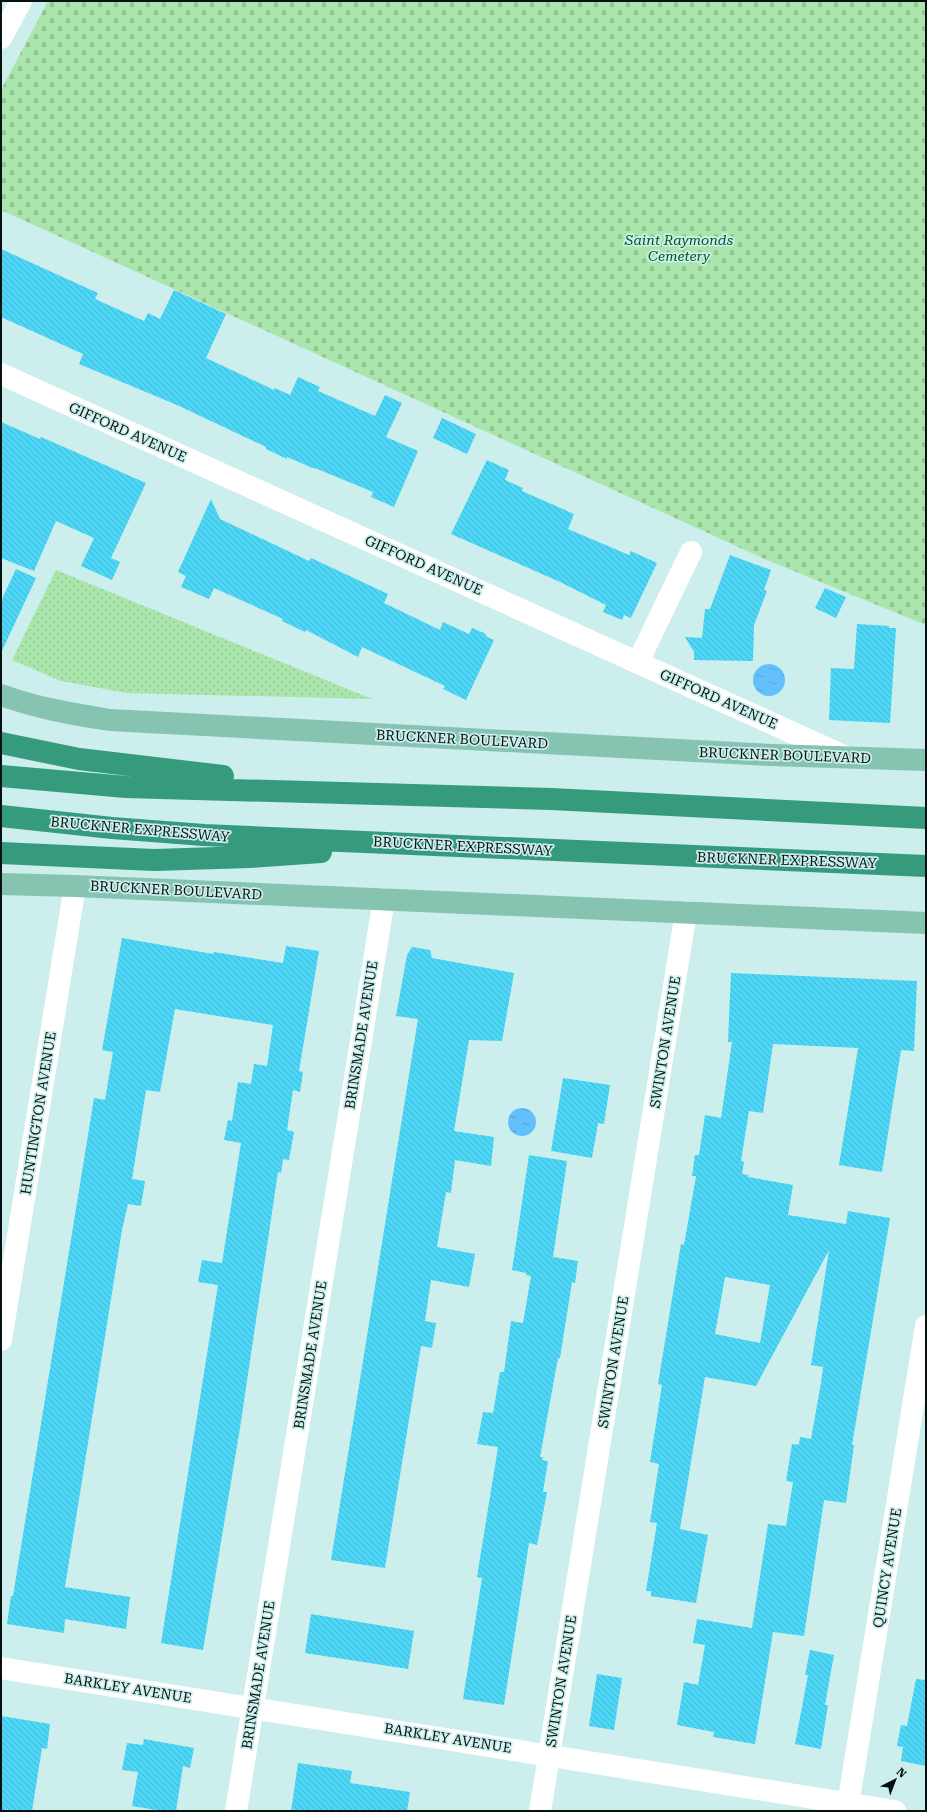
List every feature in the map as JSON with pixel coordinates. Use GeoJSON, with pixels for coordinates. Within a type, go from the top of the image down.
{"type":"FeatureCollection","features":[{"type":"Feature","properties":{"kind":"highway"},"geometry":{"type":"LineString","coordinates":[[1,743],[79,759],[172,771],[551,799]]}},
{"type":"Feature","properties":{"kind":"highway"},"geometry":{"type":"LineString","coordinates":[[1,776],[126,787],[551,799],[926,818]]}},
{"type":"Feature","properties":{"kind":"highway","name":"BRUCKNER EXPRESSWAY"},"geometry":{"type":"LineString","coordinates":[[1,816],[112,828],[204,835],[926,866]]}},
{"type":"Feature","properties":{"kind":"highway"},"geometry":{"type":"LineString","coordinates":[[1,853],[107,858],[204,859],[437,845]]}},
{"type":"Feature","properties":{"kind":"main road","name":"BRUCKNER BOULEVARD"},"geometry":{"type":"LineString","coordinates":[[1,694],[52,710],[110,720],[755,755],[926,760]]}},
{"type":"Feature","properties":{"kind":"main road","name":"BRUCKNER BOULEVARD"},"geometry":{"type":"LineString","coordinates":[[1,884],[926,923]]}},
{"type":"Feature","properties":{"kind":"street"},"geometry":{"type":"LineString","coordinates":[[1,38],[21,1]]}},
{"type":"Feature","properties":{"kind":"street","name":"GIFFORD AVENUE"},"geometry":{"type":"LineString","coordinates":[[1,374],[846,757]]}},
{"type":"Feature","properties":{"kind":"street"},"geometry":{"type":"LineString","coordinates":[[638,662],[691,552]]}},
{"type":"Feature","properties":{"kind":"street","name":"HUNTINGTON AVENUE"},"geometry":{"type":"LineString","coordinates":[[1,1340],[75,886]]}},
{"type":"Feature","properties":{"kind":"street","name":"BRINSMADE AVENUE"},"geometry":{"type":"LineString","coordinates":[[236,1811],[384,899]]}},
{"type":"Feature","properties":{"kind":"street","name":"SWINTON AVENUE"},"geometry":{"type":"LineString","coordinates":[[540,1811],[686,912]]}},
{"type":"Feature","properties":{"kind":"street","name":"QUINCY AVENUE"},"geometry":{"type":"LineString","coordinates":[[848,1807],[926,1326]]}},
{"type":"Feature","properties":{"kind":"street","name":"BARKLEY AVENUE"},"geometry":{"type":"LineString","coordinates":[[1,1668],[549,1754],[848,1807],[895,1811]]}},
{"type":"Feature","properties":{"kind":"green space","name":"Saint Raymonds Cemetery"},"geometry":{"type":"Polygon","coordinates":[[[48,1],[926,1],[926,625],[767,560],[1,210],[1,90],[48,1]]]}},
{"type":"Feature","properties":{"kind":"green space"},"geometry":{"type":"Polygon","coordinates":[[[56,570],[372,699],[127,693],[61,681],[12,660],[56,570]]]}},
{"type":"Feature","properties":{"kind":"water"},"geometry":{"type":"Polygon","coordinates":[[[769,664],[775,665],[782,671],[785,680],[784,686],[778,693],[769,696],[763,695],[756,689],[753,680],[754,674],[760,667],[769,664]]]}},
{"type":"Feature","properties":{"kind":"water"},"geometry":{"type":"Polygon","coordinates":[[[522,1108],[532,1112],[536,1122],[532,1132],[522,1136],[512,1132],[508,1122],[512,1112],[522,1108]]]}},
{"type":"Feature","properties":{"kind":"building"},"geometry":{"type":"Polygon","coordinates":[[[1,249],[98,293],[95,299],[144,321],[148,313],[160,319],[174,290],[226,314],[206,358],[274,390],[275,388],[290,395],[298,377],[320,387],[318,391],[375,416],[385,395],[402,403],[386,437],[418,451],[394,507],[371,497],[373,492],[287,457],[287,459],[266,449],[266,447],[177,405],[79,364],[83,354],[1,317],[1,249]]]}},
{"type":"Feature","properties":{"kind":"building"},"geometry":{"type":"Polygon","coordinates":[[[442,418],[476,434],[467,454],[433,438],[442,418]]]}},
{"type":"Feature","properties":{"kind":"building"},"geometry":{"type":"Polygon","coordinates":[[[1,422],[40,439],[41,437],[146,483],[111,558],[120,562],[112,580],[81,566],[94,538],[56,521],[34,571],[1,558],[1,422]]]}},
{"type":"Feature","properties":{"kind":"building"},"geometry":{"type":"Polygon","coordinates":[[[487,460],[509,470],[505,480],[523,488],[522,491],[574,514],[568,529],[629,555],[631,551],[657,563],[631,618],[624,615],[622,620],[603,612],[606,605],[560,582],[451,534],[487,460]]]}},
{"type":"Feature","properties":{"kind":"building"},"geometry":{"type":"Polygon","coordinates":[[[211,499],[220,519],[309,561],[311,558],[388,594],[384,603],[440,630],[443,622],[469,634],[472,628],[484,633],[487,637],[494,640],[466,700],[443,689],[445,686],[362,647],[358,657],[306,630],[305,632],[282,621],[283,619],[214,588],[209,599],[181,587],[186,576],[178,572],[211,499]]]}},
{"type":"Feature","properties":{"kind":"building"},"geometry":{"type":"Polygon","coordinates":[[[730,555],[771,570],[764,590],[767,591],[754,625],[753,661],[694,660],[694,652],[685,637],[702,638],[705,609],[710,609],[730,555]]]}},
{"type":"Feature","properties":{"kind":"building"},"geometry":{"type":"Polygon","coordinates":[[[16,569],[36,578],[1,653],[1,601],[16,569]]]}},
{"type":"Feature","properties":{"kind":"building"},"geometry":{"type":"Polygon","coordinates":[[[825,588],[846,597],[836,618],[815,608],[825,588]]]}},
{"type":"Feature","properties":{"kind":"building"},"geometry":{"type":"Polygon","coordinates":[[[857,624],[889,626],[889,628],[896,628],[890,723],[829,720],[831,668],[854,669],[857,624]]]}},
{"type":"Feature","properties":{"kind":"building"},"geometry":{"type":"Polygon","coordinates":[[[122,938],[213,954],[214,952],[283,963],[286,946],[319,951],[299,1071],[303,1072],[300,1092],[293,1090],[287,1130],[294,1132],[289,1160],[283,1159],[281,1173],[278,1172],[240,1428],[203,1650],[161,1643],[218,1285],[198,1282],[202,1260],[222,1263],[241,1143],[224,1140],[228,1120],[232,1121],[238,1082],[251,1084],[254,1064],[267,1066],[273,1025],[175,1009],[160,1092],[146,1090],[132,1179],[145,1181],[141,1206],[128,1204],[122,1230],[65,1587],[130,1597],[126,1629],[65,1619],[64,1633],[7,1624],[11,1596],[13,1596],[94,1098],[105,1100],[113,1052],[102,1050],[122,938]]]}},
{"type":"Feature","properties":{"kind":"building"},"geometry":{"type":"Polygon","coordinates":[[[412,947],[430,950],[432,958],[514,973],[502,1041],[469,1040],[454,1131],[494,1137],[491,1166],[455,1160],[451,1193],[446,1192],[437,1247],[475,1254],[469,1287],[431,1280],[425,1321],[436,1323],[432,1348],[421,1346],[385,1568],[331,1560],[418,1019],[396,1016],[407,955],[412,947]]]}},
{"type":"Feature","properties":{"kind":"building"},"geometry":{"type":"Polygon","coordinates":[[[731,973],[917,981],[914,1051],[901,1050],[882,1172],[839,1165],[858,1048],[773,1044],[763,1113],[749,1111],[741,1161],[744,1162],[742,1174],[748,1175],[748,1177],[793,1185],[788,1215],[846,1224],[848,1211],[890,1218],[852,1445],[854,1445],[846,1503],[824,1500],[804,1636],[773,1632],[755,1744],[713,1737],[714,1732],[677,1725],[684,1682],[698,1685],[705,1645],[693,1643],[697,1619],[752,1628],[768,1524],[786,1526],[793,1482],[786,1481],[792,1444],[799,1445],[800,1437],[811,1439],[821,1383],[823,1367],[811,1365],[829,1250],[756,1386],[705,1377],[680,1529],[708,1535],[696,1603],[651,1596],[651,1591],[646,1591],[657,1523],[650,1522],[659,1464],[650,1462],[662,1385],[658,1384],[681,1244],[684,1245],[696,1176],[692,1176],[695,1155],[699,1155],[705,1115],[721,1118],[732,1042],[728,1042],[731,973]],[[725,1277],[715,1334],[760,1343],[770,1285],[725,1277]]]}},
{"type":"Feature","properties":{"kind":"building"},"geometry":{"type":"Polygon","coordinates":[[[563,1078],[610,1085],[604,1124],[598,1123],[592,1158],[551,1151],[563,1078]]]}},
{"type":"Feature","properties":{"kind":"building"},"geometry":{"type":"Polygon","coordinates":[[[529,1155],[567,1161],[553,1257],[578,1261],[575,1283],[572,1282],[560,1358],[558,1358],[540,1457],[543,1457],[542,1460],[548,1461],[543,1492],[547,1492],[537,1545],[529,1543],[504,1705],[463,1699],[482,1578],[477,1577],[498,1447],[477,1444],[483,1412],[493,1413],[500,1372],[504,1372],[511,1321],[523,1323],[531,1276],[526,1275],[526,1273],[512,1270],[529,1155]]]}},
{"type":"Feature","properties":{"kind":"building"},"geometry":{"type":"Polygon","coordinates":[[[311,1614],[414,1631],[408,1669],[305,1653],[311,1614]]]}},
{"type":"Feature","properties":{"kind":"building"},"geometry":{"type":"Polygon","coordinates":[[[810,1650],[834,1655],[825,1705],[828,1705],[821,1749],[795,1744],[808,1675],[805,1675],[810,1650]]]}},
{"type":"Feature","properties":{"kind":"building"},"geometry":{"type":"Polygon","coordinates":[[[597,1674],[622,1678],[614,1730],[589,1726],[597,1674]]]}},
{"type":"Feature","properties":{"kind":"building"},"geometry":{"type":"Polygon","coordinates":[[[916,1679],[926,1680],[926,1766],[901,1761],[903,1747],[897,1746],[901,1725],[907,1726],[916,1679]]]}},
{"type":"Feature","properties":{"kind":"building"},"geometry":{"type":"Polygon","coordinates":[[[1,1716],[50,1724],[47,1749],[42,1748],[32,1811],[1,1811],[1,1716]]]}},
{"type":"Feature","properties":{"kind":"building"},"geometry":{"type":"Polygon","coordinates":[[[144,1739],[194,1748],[190,1768],[183,1766],[176,1811],[162,1811],[132,1806],[138,1772],[122,1770],[127,1743],[143,1745],[144,1739]]]}},
{"type":"Feature","properties":{"kind":"building"},"geometry":{"type":"Polygon","coordinates":[[[298,1763],[352,1771],[350,1783],[410,1792],[407,1811],[291,1811],[298,1763]]]}}]}
